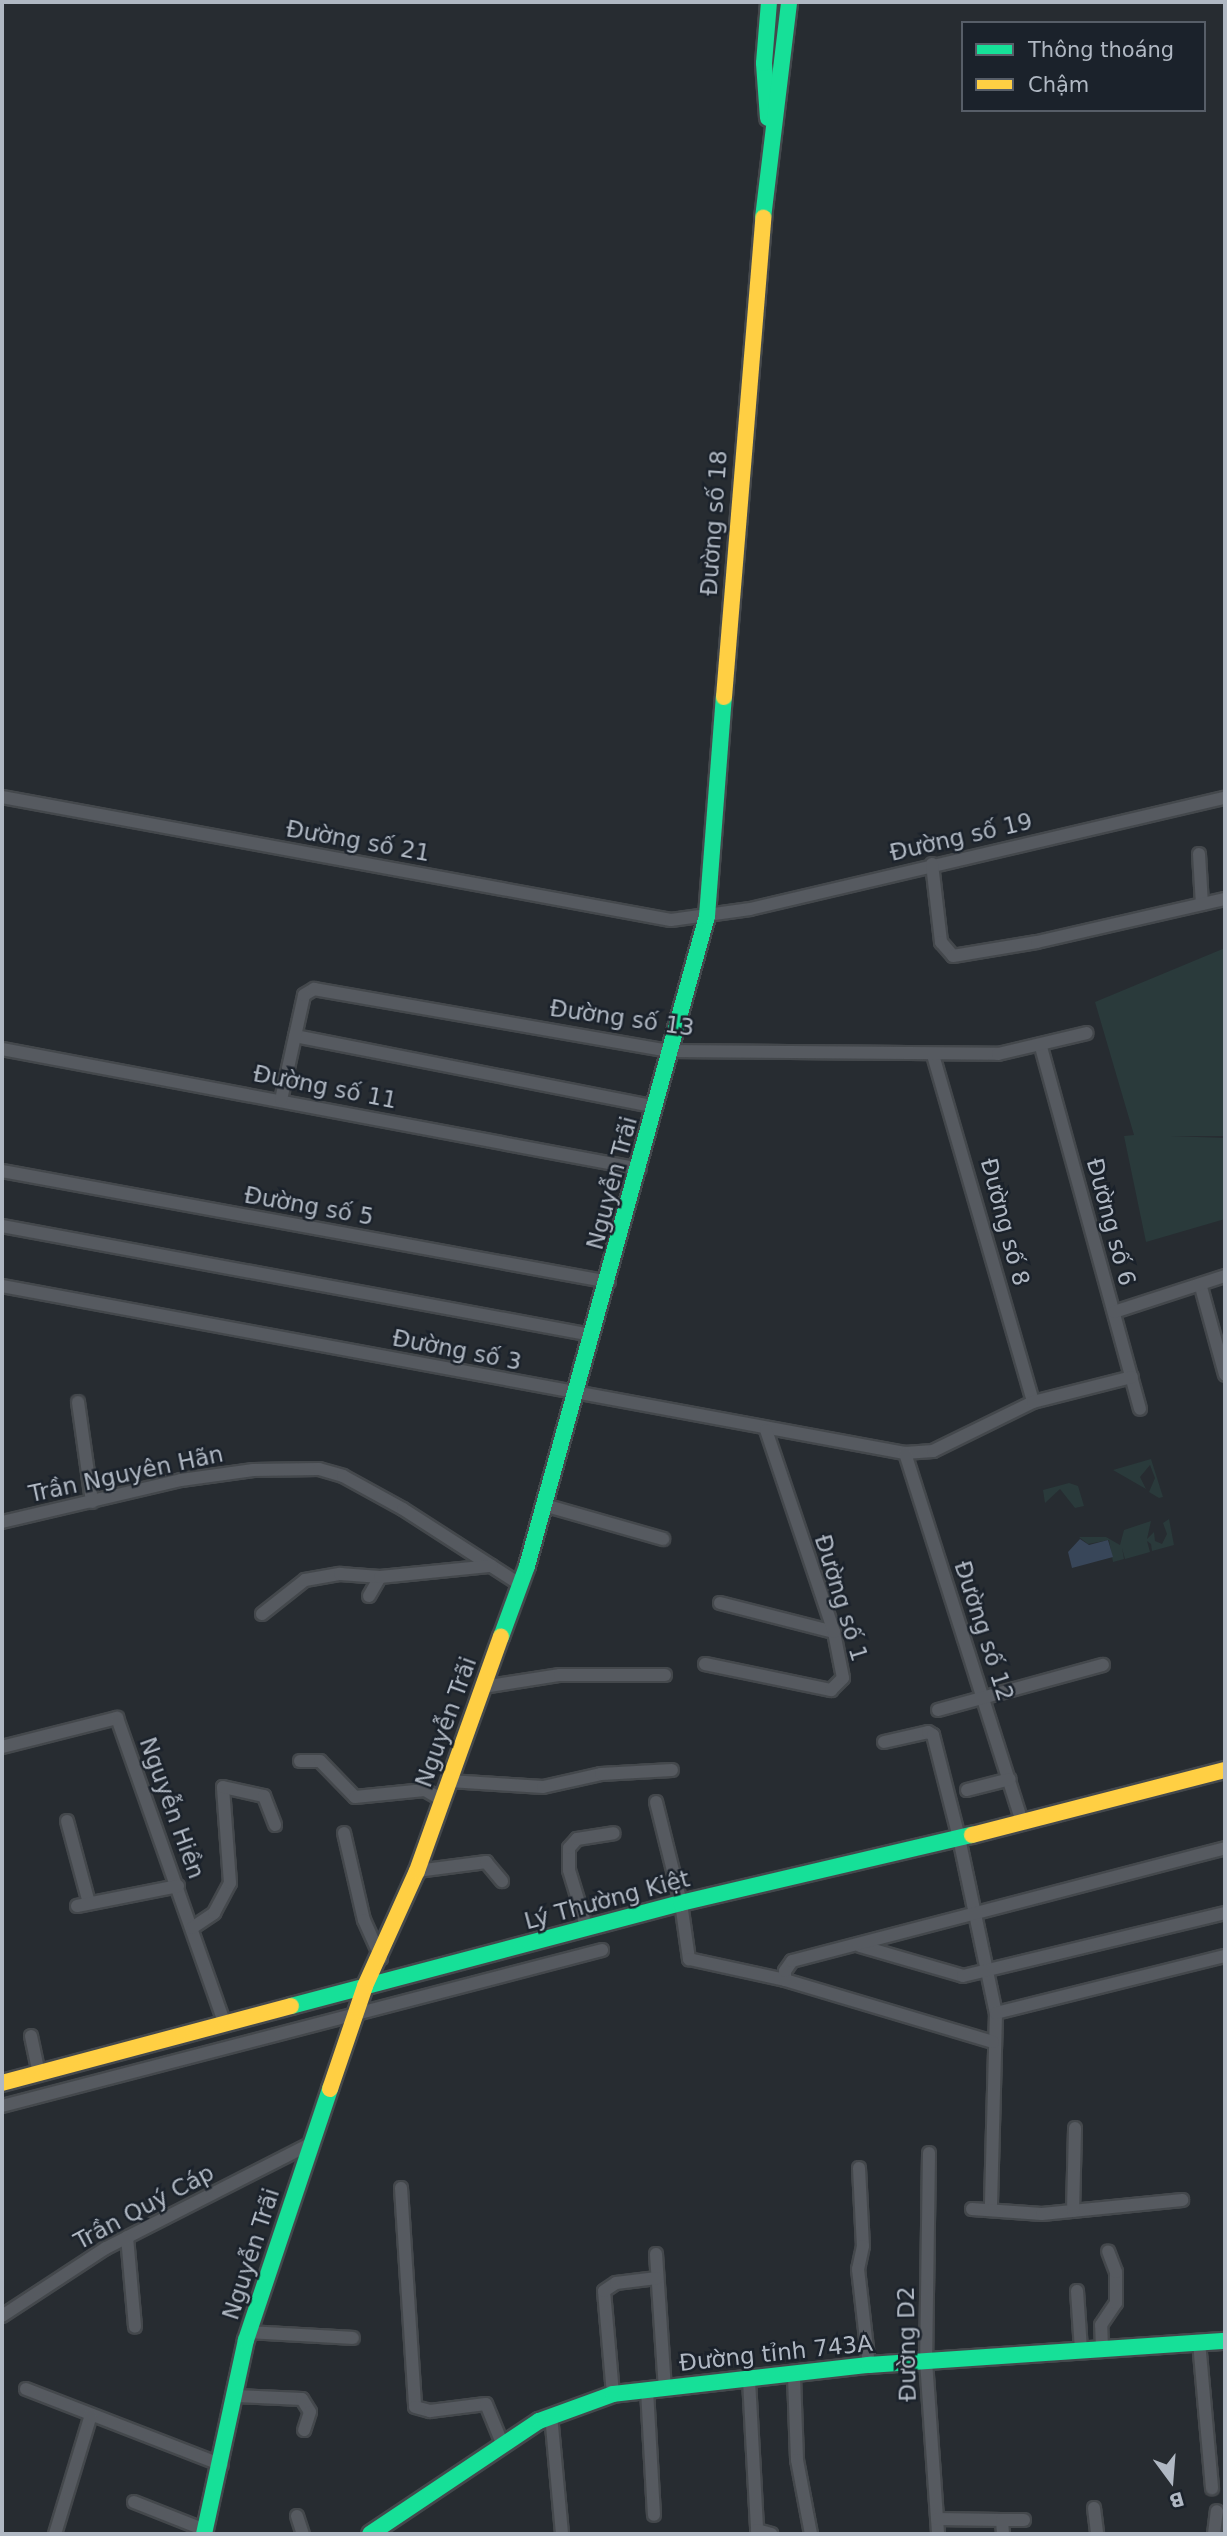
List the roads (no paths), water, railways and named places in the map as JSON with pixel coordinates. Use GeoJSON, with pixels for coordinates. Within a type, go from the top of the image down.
{"type":"FeatureCollection","features":[{"type":"Feature","properties":{"kind":"street","name":"Đường số 18"},"geometry":{"type":"LineString","coordinates":[[707,916],[769,134],[764,63],[769,2]]}},
{"type":"Feature","properties":{"kind":"street","name":"Đường số 18"},"geometry":{"type":"LineString","coordinates":[[769,134],[783,75],[789,2]]}},
{"type":"Feature","properties":{"kind":"street","name":"Đường số 19"},"geometry":{"type":"LineString","coordinates":[[707,916],[1225,798]]}},
{"type":"Feature","properties":{"kind":"street","name":"Đường số 21"},"geometry":{"type":"LineString","coordinates":[[2,801],[671,920],[707,916]]}},
{"type":"Feature","properties":{"kind":"street"},"geometry":{"type":"LineString","coordinates":[[1199,854],[1202,904]]}},
{"type":"Feature","properties":{"kind":"street"},"geometry":{"type":"LineString","coordinates":[[932,864],[940,942],[953,956],[1037,942],[1225,899]]}},
{"type":"Feature","properties":{"kind":"street","name":"Nguyễn Trãi"},"geometry":{"type":"LineString","coordinates":[[205,2532],[222,2465],[249,2332],[312,2143],[358,2014],[365,1986],[381,1958],[417,1871],[521,1585],[574,1394],[609,1282],[707,916]]}},
{"type":"Feature","properties":{"kind":"street","name":"Đường số 13"},"geometry":{"type":"LineString","coordinates":[[281,1100],[304,995],[308,990],[325,989],[670,1051],[998,1054],[1041,1047],[1087,1033]]}},
{"type":"Feature","properties":{"kind":"street"},"geometry":{"type":"LineString","coordinates":[[295,1036],[656,1107]]}},
{"type":"Feature","properties":{"kind":"street","name":"Đường số 6"},"geometry":{"type":"LineString","coordinates":[[1041,1047],[1140,1409]]}},
{"type":"Feature","properties":{"kind":"street","name":"Đường số 11"},"geometry":{"type":"LineString","coordinates":[[2,1049],[640,1169]]}},
{"type":"Feature","properties":{"kind":"street","name":"Đường số 8"},"geometry":{"type":"LineString","coordinates":[[933,1055],[1033,1402]]}},
{"type":"Feature","properties":{"kind":"street","name":"Đường số 5"},"geometry":{"type":"LineString","coordinates":[[2,1171],[609,1282]]}},
{"type":"Feature","properties":{"kind":"street"},"geometry":{"type":"LineString","coordinates":[[2,1226],[592,1335]]}},
{"type":"Feature","properties":{"kind":"street"},"geometry":{"type":"LineString","coordinates":[[1114,1312],[1201,1287],[1225,1276]]}},
{"type":"Feature","properties":{"kind":"street","name":"Đường số 3"},"geometry":{"type":"LineString","coordinates":[[2,1286],[766,1430],[905,1453],[933,1451],[1033,1402],[1132,1377]]}},
{"type":"Feature","properties":{"kind":"street"},"geometry":{"type":"LineString","coordinates":[[1201,1287],[1225,1375]]}},
{"type":"Feature","properties":{"kind":"street"},"geometry":{"type":"LineString","coordinates":[[78,1402],[92,1502]]}},
{"type":"Feature","properties":{"kind":"street","name":"Đường số 1"},"geometry":{"type":"LineString","coordinates":[[705,1664],[835,1690],[844,1674],[834,1632],[766,1430]]}},
{"type":"Feature","properties":{"kind":"street","name":"Đường số 12"},"geometry":{"type":"LineString","coordinates":[[905,1453],[1022,1822]]}},
{"type":"Feature","properties":{"kind":"street","name":"Trần Nguyên Hãn"},"geometry":{"type":"LineString","coordinates":[[2,1522],[181,1480],[253,1470],[319,1469],[343,1476],[403,1509],[521,1585]]}},
{"type":"Feature","properties":{"kind":"street"},"geometry":{"type":"LineString","coordinates":[[544,1505],[663,1539]]}},
{"type":"Feature","properties":{"kind":"street"},"geometry":{"type":"LineString","coordinates":[[262,1614],[305,1580],[352,1573],[380,1577],[491,1566]]}},
{"type":"Feature","properties":{"kind":"street"},"geometry":{"type":"LineString","coordinates":[[369,1596],[380,1577]]}},
{"type":"Feature","properties":{"kind":"street"},"geometry":{"type":"LineString","coordinates":[[720,1603],[834,1632]]}},
{"type":"Feature","properties":{"kind":"street"},"geometry":{"type":"LineString","coordinates":[[938,1710],[1103,1665]]}},
{"type":"Feature","properties":{"kind":"street"},"geometry":{"type":"LineString","coordinates":[[483,1687],[560,1675],[665,1675]]}},
{"type":"Feature","properties":{"kind":"street","name":"Nguyễn Hiền"},"geometry":{"type":"LineString","coordinates":[[2,1747],[117,1718],[225,2024]]}},
{"type":"Feature","properties":{"kind":"street"},"geometry":{"type":"LineString","coordinates":[[884,1742],[932,1733],[959,1838],[985,1974],[996,2013],[993,2042],[991,2209]]}},
{"type":"Feature","properties":{"kind":"street"},"geometry":{"type":"LineString","coordinates":[[300,1761],[320,1761],[355,1797],[425,1790],[442,1800]]}},
{"type":"Feature","properties":{"kind":"street"},"geometry":{"type":"LineString","coordinates":[[449,1781],[543,1787],[601,1774],[672,1770]]}},
{"type":"Feature","properties":{"kind":"street","name":"Lý Thường Kiệt"},"geometry":{"type":"LineString","coordinates":[[2,2082],[681,1903],[959,1838],[1225,1770]]}},
{"type":"Feature","properties":{"kind":"street"},"geometry":{"type":"LineString","coordinates":[[967,1790],[1010,1779]]}},
{"type":"Feature","properties":{"kind":"street"},"geometry":{"type":"LineString","coordinates":[[192,1928],[214,1913],[230,1883],[223,1787],[264,1796],[275,1825]]}},
{"type":"Feature","properties":{"kind":"street"},"geometry":{"type":"LineString","coordinates":[[656,1802],[681,1903],[688,1959],[785,1980],[993,2042]]}},
{"type":"Feature","properties":{"kind":"street"},"geometry":{"type":"LineString","coordinates":[[67,1821],[83,1905],[177,1886]]}},
{"type":"Feature","properties":{"kind":"street"},"geometry":{"type":"LineString","coordinates":[[344,1833],[364,1920],[381,1958]]}},
{"type":"Feature","properties":{"kind":"street"},"geometry":{"type":"LineString","coordinates":[[587,1929],[569,1870],[569,1848],[577,1839],[614,1833]]}},
{"type":"Feature","properties":{"kind":"street"},"geometry":{"type":"LineString","coordinates":[[785,1980],[788,1962],[976,1916],[1225,1848]]}},
{"type":"Feature","properties":{"kind":"street"},"geometry":{"type":"LineString","coordinates":[[417,1871],[486,1862],[502,1881]]}},
{"type":"Feature","properties":{"kind":"street"},"geometry":{"type":"LineString","coordinates":[[856,1945],[963,1976],[985,1974],[1225,1913]]}},
{"type":"Feature","properties":{"kind":"street"},"geometry":{"type":"LineString","coordinates":[[2,2106],[602,1950]]}},
{"type":"Feature","properties":{"kind":"street"},"geometry":{"type":"LineString","coordinates":[[996,2013],[1225,1956]]}},
{"type":"Feature","properties":{"kind":"street"},"geometry":{"type":"LineString","coordinates":[[31,2036],[39,2073]]}},
{"type":"Feature","properties":{"kind":"street"},"geometry":{"type":"LineString","coordinates":[[1073,2211],[1075,2128]]}},
{"type":"Feature","properties":{"kind":"street","name":"Trần Quý Cáp"},"geometry":{"type":"LineString","coordinates":[[3,2311],[127,2237],[312,2143]]}},
{"type":"Feature","properties":{"kind":"street","name":"Đường D2"},"geometry":{"type":"LineString","coordinates":[[929,2153],[926,2361],[939,2534]]}},
{"type":"Feature","properties":{"kind":"street"},"geometry":{"type":"LineString","coordinates":[[859,2168],[863,2245],[858,2269],[869,2365]]}},
{"type":"Feature","properties":{"kind":"street"},"geometry":{"type":"LineString","coordinates":[[401,2188],[415,2407],[430,2411],[486,2404],[502,2443]]}},
{"type":"Feature","properties":{"kind":"street"},"geometry":{"type":"LineString","coordinates":[[972,2209],[1073,2211],[1182,2200]]}},
{"type":"Feature","properties":{"kind":"street"},"geometry":{"type":"LineString","coordinates":[[127,2237],[135,2327]]}},
{"type":"Feature","properties":{"kind":"street"},"geometry":{"type":"LineString","coordinates":[[1102,2349],[1101,2325],[1116,2303],[1116,2272],[1108,2251]]}},
{"type":"Feature","properties":{"kind":"street"},"geometry":{"type":"LineString","coordinates":[[656,2254],[665,2388]]}},
{"type":"Feature","properties":{"kind":"street"},"geometry":{"type":"LineString","coordinates":[[613,2393],[604,2291],[616,2283],[657,2278]]}},
{"type":"Feature","properties":{"kind":"street"},"geometry":{"type":"LineString","coordinates":[[1077,2291],[1081,2350]]}},
{"type":"Feature","properties":{"kind":"street"},"geometry":{"type":"LineString","coordinates":[[249,2332],[353,2338]]}},
{"type":"Feature","properties":{"kind":"street","name":"Đường tỉnh 743A"},"geometry":{"type":"LineString","coordinates":[[370,2534],[502,2443],[551,2415],[613,2393],[794,2377],[869,2365],[1225,2341]]}},
{"type":"Feature","properties":{"kind":"street"},"geometry":{"type":"LineString","coordinates":[[1199,2342],[1212,2488]]}},
{"type":"Feature","properties":{"kind":"street"},"geometry":{"type":"LineString","coordinates":[[794,2377],[797,2460],[811,2534]]}},
{"type":"Feature","properties":{"kind":"street"},"geometry":{"type":"LineString","coordinates":[[749,2380],[757,2532],[771,2534]]}},
{"type":"Feature","properties":{"kind":"street"},"geometry":{"type":"LineString","coordinates":[[26,2389],[222,2465]]}},
{"type":"Feature","properties":{"kind":"street"},"geometry":{"type":"LineString","coordinates":[[646,2390],[654,2515]]}},
{"type":"Feature","properties":{"kind":"street"},"geometry":{"type":"LineString","coordinates":[[236,2396],[302,2399],[310,2412],[304,2430]]}},
{"type":"Feature","properties":{"kind":"street"},"geometry":{"type":"LineString","coordinates":[[55,2534],[90,2415]]}},
{"type":"Feature","properties":{"kind":"street"},"geometry":{"type":"LineString","coordinates":[[551,2415],[562,2534]]}},
{"type":"Feature","properties":{"kind":"street"},"geometry":{"type":"LineString","coordinates":[[134,2502],[205,2532]]}},
{"type":"Feature","properties":{"kind":"street"},"geometry":{"type":"LineString","coordinates":[[1094,2508],[1097,2534]]}},
{"type":"Feature","properties":{"kind":"street"},"geometry":{"type":"LineString","coordinates":[[1214,2534],[1217,2511]]}},
{"type":"Feature","properties":{"kind":"street"},"geometry":{"type":"LineString","coordinates":[[297,2516],[303,2534]]}},
{"type":"Feature","properties":{"kind":"street"},"geometry":{"type":"LineString","coordinates":[[937,2519],[1024,2520]]}},
{"type":"Feature","properties":{"kind":"street"},"geometry":{"type":"LineString","coordinates":[[1002,2520],[1003,2534]]}},
{"type":"Feature","properties":{"kind":"water"},"geometry":{"type":"Polygon","coordinates":[[[1080,1539],[1089,1545],[1108,1540],[1113,1557],[1072,1568],[1068,1552],[1080,1539]]]}}]}
